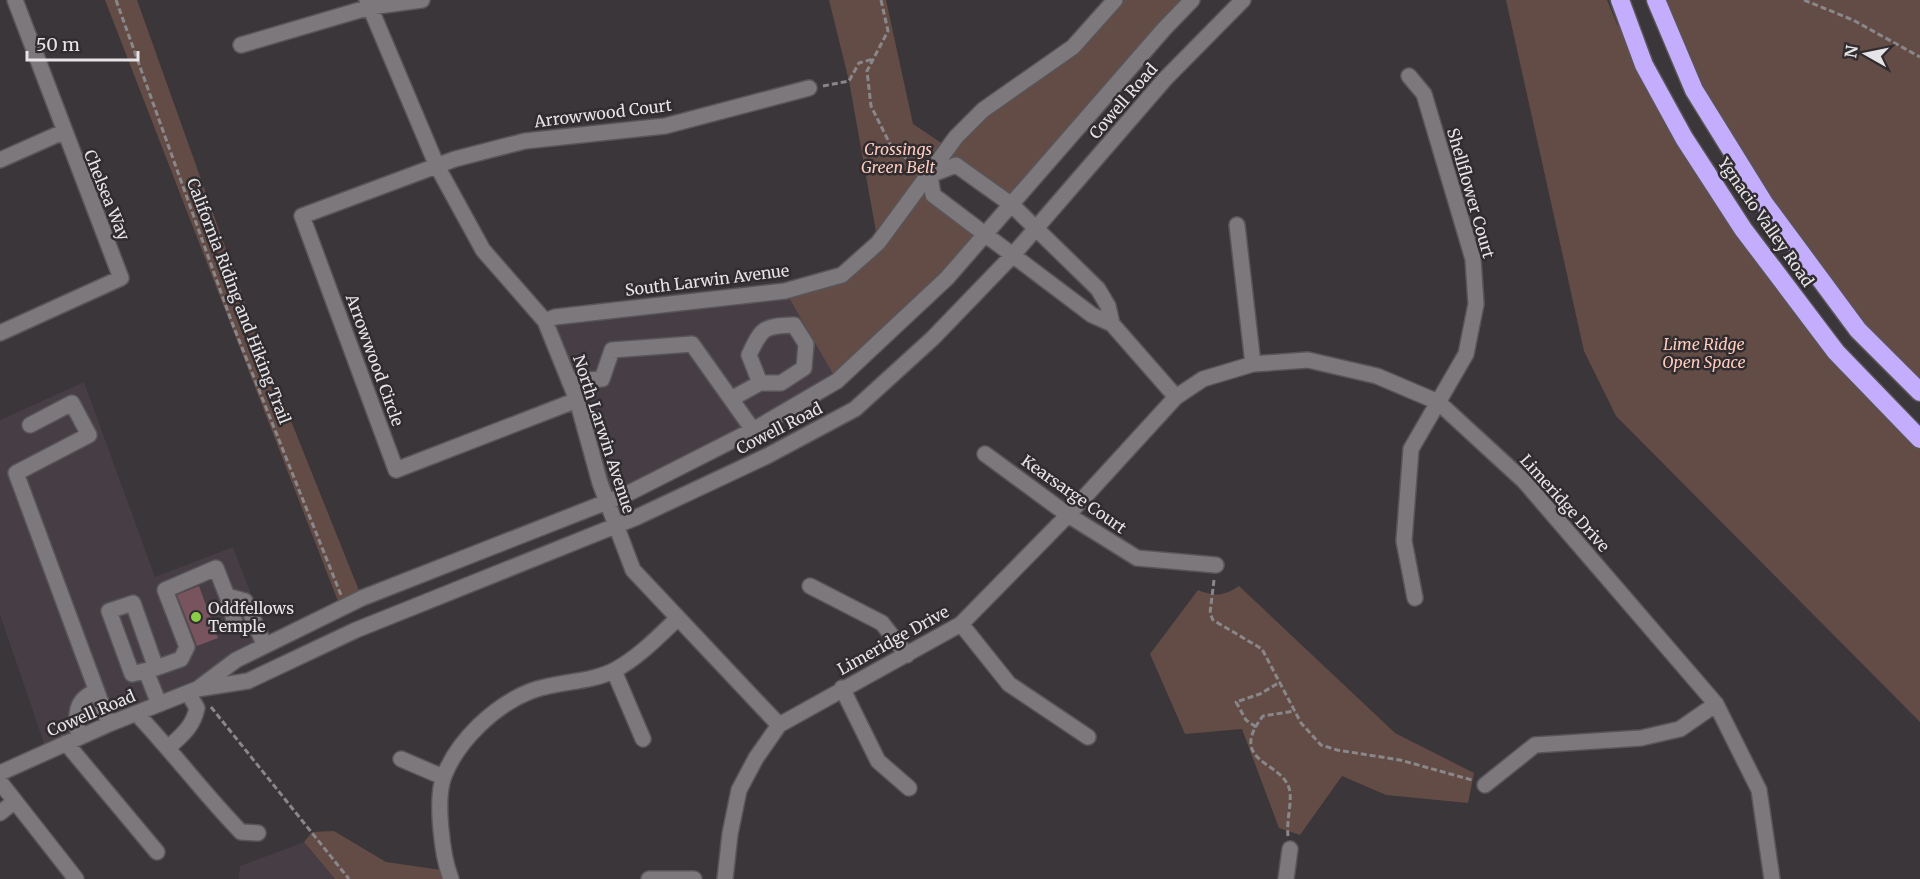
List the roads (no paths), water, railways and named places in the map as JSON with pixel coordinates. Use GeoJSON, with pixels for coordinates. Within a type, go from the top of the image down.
{"type":"FeatureCollection","features":[{"type":"Feature","properties":{"kind":"highway"},"geometry":{"type":"LineString","coordinates":[[1607,0],[1617,24],[1644,65]]}},
{"type":"Feature","properties":{"kind":"highway","name":"Ygnacio Valley Road"},"geometry":{"type":"LineString","coordinates":[[1620,0],[1644,65],[1684,138],[1743,229],[1836,352],[1920,439]]}},
{"type":"Feature","properties":{"kind":"highway","name":"Ygnacio Valley Road"},"geometry":{"type":"LineString","coordinates":[[1656,0],[1694,90],[1764,203],[1858,330],[1920,392]]}},
{"type":"Feature","properties":{"kind":"street","name":"Chelsea Way"},"geometry":{"type":"LineString","coordinates":[[0,333],[121,278],[63,132],[15,0]]}},
{"type":"Feature","properties":{"kind":"street"},"geometry":{"type":"LineString","coordinates":[[241,45],[368,4],[422,0]]}},
{"type":"Feature","properties":{"kind":"street","name":"South Larwin Avenue"},"geometry":{"type":"LineString","coordinates":[[545,321],[555,317],[785,291],[842,275],[878,243],[956,137],[983,110],[1073,47],[1115,0]]}},
{"type":"Feature","properties":{"kind":"street","name":"Cowell Road"},"geometry":{"type":"LineString","coordinates":[[192,691],[236,660],[346,608],[362,598],[607,502],[753,430],[837,381],[947,278],[1164,29],[1192,0]]}},
{"type":"Feature","properties":{"kind":"street","name":"Cowell Road"},"geometry":{"type":"LineString","coordinates":[[0,773],[109,724],[192,691],[248,681],[356,630],[615,526],[767,456],[855,409],[933,338],[1012,256],[1165,79],[1243,0]]}},
{"type":"Feature","properties":{"kind":"street","name":"North Larwin Avenue"},"geometry":{"type":"LineString","coordinates":[[368,4],[437,166],[483,250],[545,321],[577,400],[607,502],[633,570],[779,725]]}},
{"type":"Feature","properties":{"kind":"street","name":"Shellflower Court"},"geometry":{"type":"LineString","coordinates":[[1409,76],[1424,94],[1473,259],[1476,304],[1466,354],[1411,449],[1404,541],[1415,598]]}},
{"type":"Feature","properties":{"kind":"street","name":"Arrowwood Court"},"geometry":{"type":"LineString","coordinates":[[437,166],[455,159],[525,141],[665,126],[809,88]]}},
{"type":"Feature","properties":{"kind":"street"},"geometry":{"type":"LineString","coordinates":[[0,160],[63,132]]}},
{"type":"Feature","properties":{"kind":"street"},"geometry":{"type":"LineString","coordinates":[[1113,324],[1108,306],[1098,289],[1012,205],[956,165],[930,175],[933,195],[1092,315],[1113,324],[1176,396]]}},
{"type":"Feature","properties":{"kind":"street","name":"Arrowwood Circle"},"geometry":{"type":"LineString","coordinates":[[437,166],[302,216],[396,470],[577,400]]}},
{"type":"Feature","properties":{"kind":"street"},"geometry":{"type":"LineString","coordinates":[[1237,225],[1253,364]]}},
{"type":"Feature","properties":{"kind":"street"},"geometry":{"type":"LineString","coordinates":[[569,381],[602,379],[612,350],[692,344],[753,430]]}},
{"type":"Feature","properties":{"kind":"street","name":"Limeridge Drive"},"geometry":{"type":"LineString","coordinates":[[725,879],[739,790],[756,758],[779,725],[961,624],[1068,515],[1176,396],[1203,379],[1253,364],[1308,360],[1377,376],[1438,402],[1524,481],[1716,704],[1759,790],[1772,879]]}},
{"type":"Feature","properties":{"kind":"street"},"geometry":{"type":"LineString","coordinates":[[731,399],[760,383]]}},
{"type":"Feature","properties":{"kind":"street"},"geometry":{"type":"LineString","coordinates":[[30,425],[72,403],[89,435],[15,473],[109,724]]}},
{"type":"Feature","properties":{"kind":"street","name":"Kearsarge Court"},"geometry":{"type":"LineString","coordinates":[[985,454],[1068,515],[1137,558],[1216,565]]}},
{"type":"Feature","properties":{"kind":"street"},"geometry":{"type":"LineString","coordinates":[[159,704],[151,670],[181,659],[187,647],[165,590],[216,568],[234,620]]}},
{"type":"Feature","properties":{"kind":"street"},"geometry":{"type":"LineString","coordinates":[[810,586],[882,623],[907,655]]}},
{"type":"Feature","properties":{"kind":"street"},"geometry":{"type":"LineString","coordinates":[[227,597],[245,601],[265,646]]}},
{"type":"Feature","properties":{"kind":"street"},"geometry":{"type":"LineString","coordinates":[[451,879],[443,860],[440,824],[443,777],[460,748],[481,724],[501,707],[530,692],[614,671],[640,652],[678,618]]}},
{"type":"Feature","properties":{"kind":"street"},"geometry":{"type":"LineString","coordinates":[[961,624],[1009,684],[1088,737]]}},
{"type":"Feature","properties":{"kind":"street"},"geometry":{"type":"LineString","coordinates":[[614,671],[643,739]]}},
{"type":"Feature","properties":{"kind":"street"},"geometry":{"type":"LineString","coordinates":[[842,688],[878,761],[909,788]]}},
{"type":"Feature","properties":{"kind":"street"},"geometry":{"type":"LineString","coordinates":[[97,691],[85,695],[75,713],[72,740],[157,852]]}},
{"type":"Feature","properties":{"kind":"street"},"geometry":{"type":"LineString","coordinates":[[168,748],[188,730],[195,719],[197,708],[192,691]]}},
{"type":"Feature","properties":{"kind":"street"},"geometry":{"type":"LineString","coordinates":[[1485,785],[1535,745],[1641,738],[1680,729],[1716,704]]}},
{"type":"Feature","properties":{"kind":"street"},"geometry":{"type":"LineString","coordinates":[[136,713],[168,748],[208,799],[241,832],[258,833]]}},
{"type":"Feature","properties":{"kind":"street"},"geometry":{"type":"LineString","coordinates":[[401,759],[443,777]]}},
{"type":"Feature","properties":{"kind":"street"},"geometry":{"type":"LineString","coordinates":[[0,782],[76,879]]}},
{"type":"Feature","properties":{"kind":"street"},"geometry":{"type":"LineString","coordinates":[[0,813],[15,801]]}},
{"type":"Feature","properties":{"kind":"street"},"geometry":{"type":"LineString","coordinates":[[1286,879],[1290,849]]}},
{"type":"Feature","properties":{"kind":"street"},"geometry":{"type":"LineString","coordinates":[[649,879],[694,879]]}},
{"type":"Feature","properties":{"kind":"place","name":"Oddfellows Temple"},"geometry":{"type":"Point","coordinates":[196,617]}},
{"type":"Feature","properties":{"kind":"park label","name":"Crossings Green Belt"},"geometry":{"type":"Point","coordinates":[898,158]}},
{"type":"Feature","properties":{"kind":"park label","name":"Lime Ridge Open Space"},"geometry":{"type":"Point","coordinates":[1704,353]}}]}
